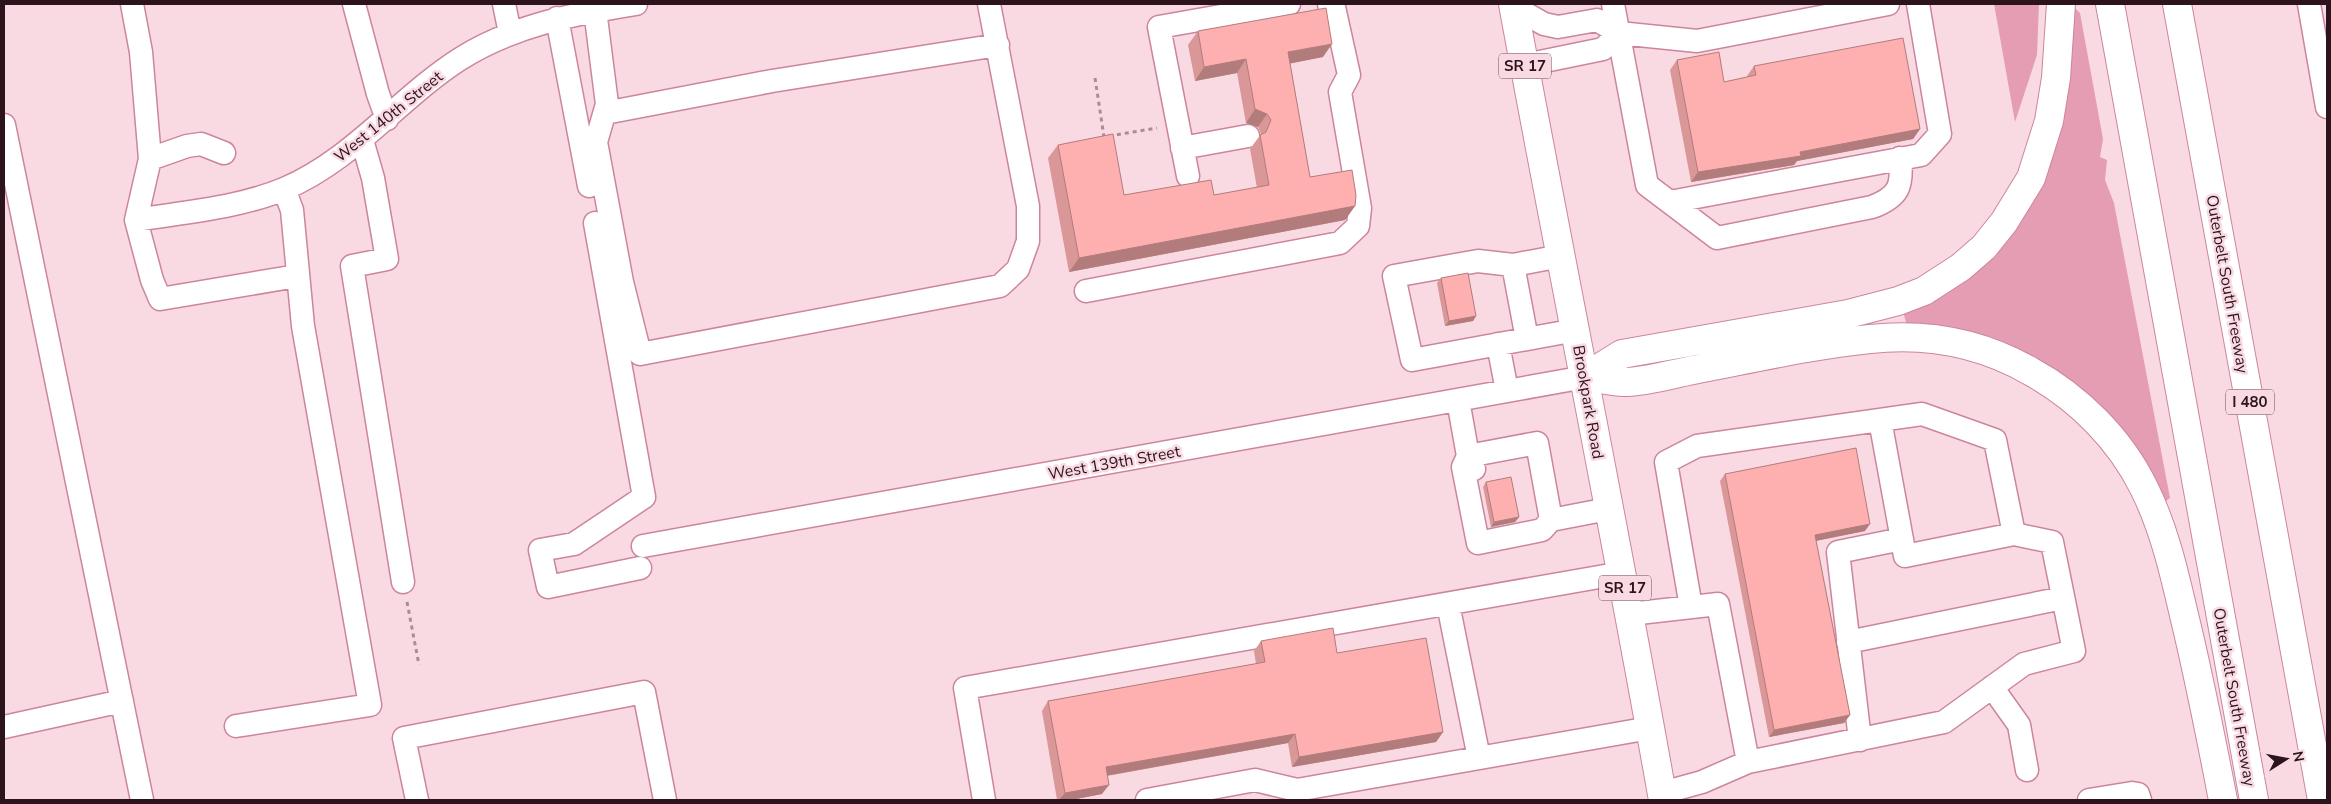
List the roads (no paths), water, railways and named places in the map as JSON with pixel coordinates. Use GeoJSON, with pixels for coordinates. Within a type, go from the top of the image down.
{"type":"FeatureCollection","features":[{"type":"Feature","properties":{"kind":"main road"},"geometry":{"type":"LineString","coordinates":[[1585,377],[1622,354],[1848,314],[1898,301],[1930,288],[1961,267],[1984,247],[2004,222],[2031,178],[2041,152],[2056,78],[2061,4]]}},
{"type":"Feature","properties":{"kind":"main road","name":"Outerbelt South Freeway"},"geometry":{"type":"LineString","coordinates":[[2110,4],[2254,800]]}},
{"type":"Feature","properties":{"kind":"main road","name":"Outerbelt South Freeway"},"geometry":{"type":"LineString","coordinates":[[2177,4],[2322,800]]}},
{"type":"Feature","properties":{"kind":"main road","name":"Brookpark Road"},"geometry":{"type":"LineString","coordinates":[[1514,6],[1585,377],[1608,509],[1630,614],[1662,797]]}},
{"type":"Feature","properties":{"kind":"main road"},"geometry":{"type":"LineString","coordinates":[[1585,377],[1627,382],[1833,344],[1913,336],[1950,341],[1988,351],[2016,363],[2046,380],[2079,404],[2106,432],[2125,456],[2144,488],[2160,528],[2174,572],[2223,800]]}},
{"type":"Feature","properties":{"kind":"street"},"geometry":{"type":"LineString","coordinates":[[132,4],[141,52],[149,128],[150,159],[136,220],[152,280],[160,299],[297,276]]}},
{"type":"Feature","properties":{"kind":"street"},"geometry":{"type":"LineString","coordinates":[[354,4],[378,94],[387,118]]}},
{"type":"Feature","properties":{"kind":"street"},"geometry":{"type":"LineString","coordinates":[[504,4],[510,33]]}},
{"type":"Feature","properties":{"kind":"street","name":"West 140th Street"},"geometry":{"type":"LineString","coordinates":[[136,220],[223,206],[284,189],[325,166],[362,140],[459,60],[510,33],[557,18],[636,4]]}},
{"type":"Feature","properties":{"kind":"street"},"geometry":{"type":"LineString","coordinates":[[596,10],[607,104],[596,142],[622,282],[640,354],[1000,286],[1018,269],[1028,241],[1028,206],[989,4]]}},
{"type":"Feature","properties":{"kind":"street"},"geometry":{"type":"LineString","coordinates":[[1188,176],[1159,26],[1289,4]]}},
{"type":"Feature","properties":{"kind":"street"},"geometry":{"type":"LineString","coordinates":[[1086,291],[1340,243],[1358,226],[1360,208],[1340,92],[1349,75],[1334,7],[1329,4]]}},
{"type":"Feature","properties":{"kind":"street"},"geometry":{"type":"LineString","coordinates":[[1613,4],[1647,186],[1717,238],[1872,208],[1889,201],[1898,189],[1902,176],[1900,158]]}},
{"type":"Feature","properties":{"kind":"street"},"geometry":{"type":"LineString","coordinates":[[1514,6],[1544,24],[1558,27],[1598,20],[1619,33],[1697,41],[1856,7],[1888,4]]}},
{"type":"Feature","properties":{"kind":"street"},"geometry":{"type":"LineString","coordinates":[[1670,202],[1921,154],[1940,134],[1918,4]]}},
{"type":"Feature","properties":{"kind":"street"},"geometry":{"type":"LineString","coordinates":[[2309,4],[2321,40],[2327,107]]}},
{"type":"Feature","properties":{"kind":"street","name":"West 139th Street"},"geometry":{"type":"LineString","coordinates":[[557,18],[644,497],[574,544],[540,550],[548,587],[641,557],[1585,377]]}},
{"type":"Feature","properties":{"kind":"street"},"geometry":{"type":"LineString","coordinates":[[1525,65],[1603,49],[1619,33]]}},
{"type":"Feature","properties":{"kind":"street"},"geometry":{"type":"LineString","coordinates":[[605,113],[772,81],[998,44]]}},
{"type":"Feature","properties":{"kind":"street"},"geometry":{"type":"LineString","coordinates":[[4,125],[142,800]]}},
{"type":"Feature","properties":{"kind":"street"},"geometry":{"type":"LineString","coordinates":[[1182,148],[1248,136]]}},
{"type":"Feature","properties":{"kind":"street"},"geometry":{"type":"LineString","coordinates":[[362,140],[372,178],[387,259],[352,266],[403,582]]}},
{"type":"Feature","properties":{"kind":"street"},"geometry":{"type":"LineString","coordinates":[[150,159],[187,146],[201,144],[224,153]]}},
{"type":"Feature","properties":{"kind":"street"},"geometry":{"type":"LineString","coordinates":[[236,726],[370,705],[303,326],[292,210],[284,189]]}},
{"type":"Feature","properties":{"kind":"street"},"geometry":{"type":"LineString","coordinates":[[1561,256],[1513,265],[1478,261],[1394,276],[1412,360],[1576,330]]}},
{"type":"Feature","properties":{"kind":"street"},"geometry":{"type":"LineString","coordinates":[[1513,265],[1527,339]]}},
{"type":"Feature","properties":{"kind":"street"},"geometry":{"type":"LineString","coordinates":[[1498,344],[1507,391]]}},
{"type":"Feature","properties":{"kind":"street"},"geometry":{"type":"LineString","coordinates":[[1458,400],[1468,456],[1464,467],[1478,543],[1542,530],[1551,520],[1608,509]]}},
{"type":"Feature","properties":{"kind":"street"},"geometry":{"type":"LineString","coordinates":[[1690,607],[1666,462],[1697,446],[1922,414],[1995,440],[2014,534]]}},
{"type":"Feature","properties":{"kind":"street"},"geometry":{"type":"LineString","coordinates":[[1662,797],[1748,762],[1944,722],[2024,664],[2074,651],[2052,542],[2014,534],[1905,556],[1880,420]]}},
{"type":"Feature","properties":{"kind":"street"},"geometry":{"type":"LineString","coordinates":[[1468,456],[1537,443],[1551,520]]}},
{"type":"Feature","properties":{"kind":"street"},"geometry":{"type":"LineString","coordinates":[[1860,740],[1838,552],[1902,539]]}},
{"type":"Feature","properties":{"kind":"street"},"geometry":{"type":"LineString","coordinates":[[984,800],[964,688],[1622,573]]}},
{"type":"Feature","properties":{"kind":"street"},"geometry":{"type":"LineString","coordinates":[[1848,642],[2063,598]]}},
{"type":"Feature","properties":{"kind":"street"},"geometry":{"type":"LineString","coordinates":[[1448,604],[1479,758]]}},
{"type":"Feature","properties":{"kind":"street"},"geometry":{"type":"LineString","coordinates":[[1630,614],[1718,604],[1748,762]]}},
{"type":"Feature","properties":{"kind":"street"},"geometry":{"type":"LineString","coordinates":[[1992,686],[2019,725],[2027,770]]}},
{"type":"Feature","properties":{"kind":"street"},"geometry":{"type":"LineString","coordinates":[[417,800],[404,738],[644,692],[666,800]]}},
{"type":"Feature","properties":{"kind":"street"},"geometry":{"type":"LineString","coordinates":[[4,727],[122,701]]}},
{"type":"Feature","properties":{"kind":"street"},"geometry":{"type":"LineString","coordinates":[[1147,800],[1255,780],[1297,790],[1650,728]]}},
{"type":"Feature","properties":{"kind":"street"},"geometry":{"type":"LineString","coordinates":[[2089,800],[2132,793],[2138,794],[2140,800]]}}]}
